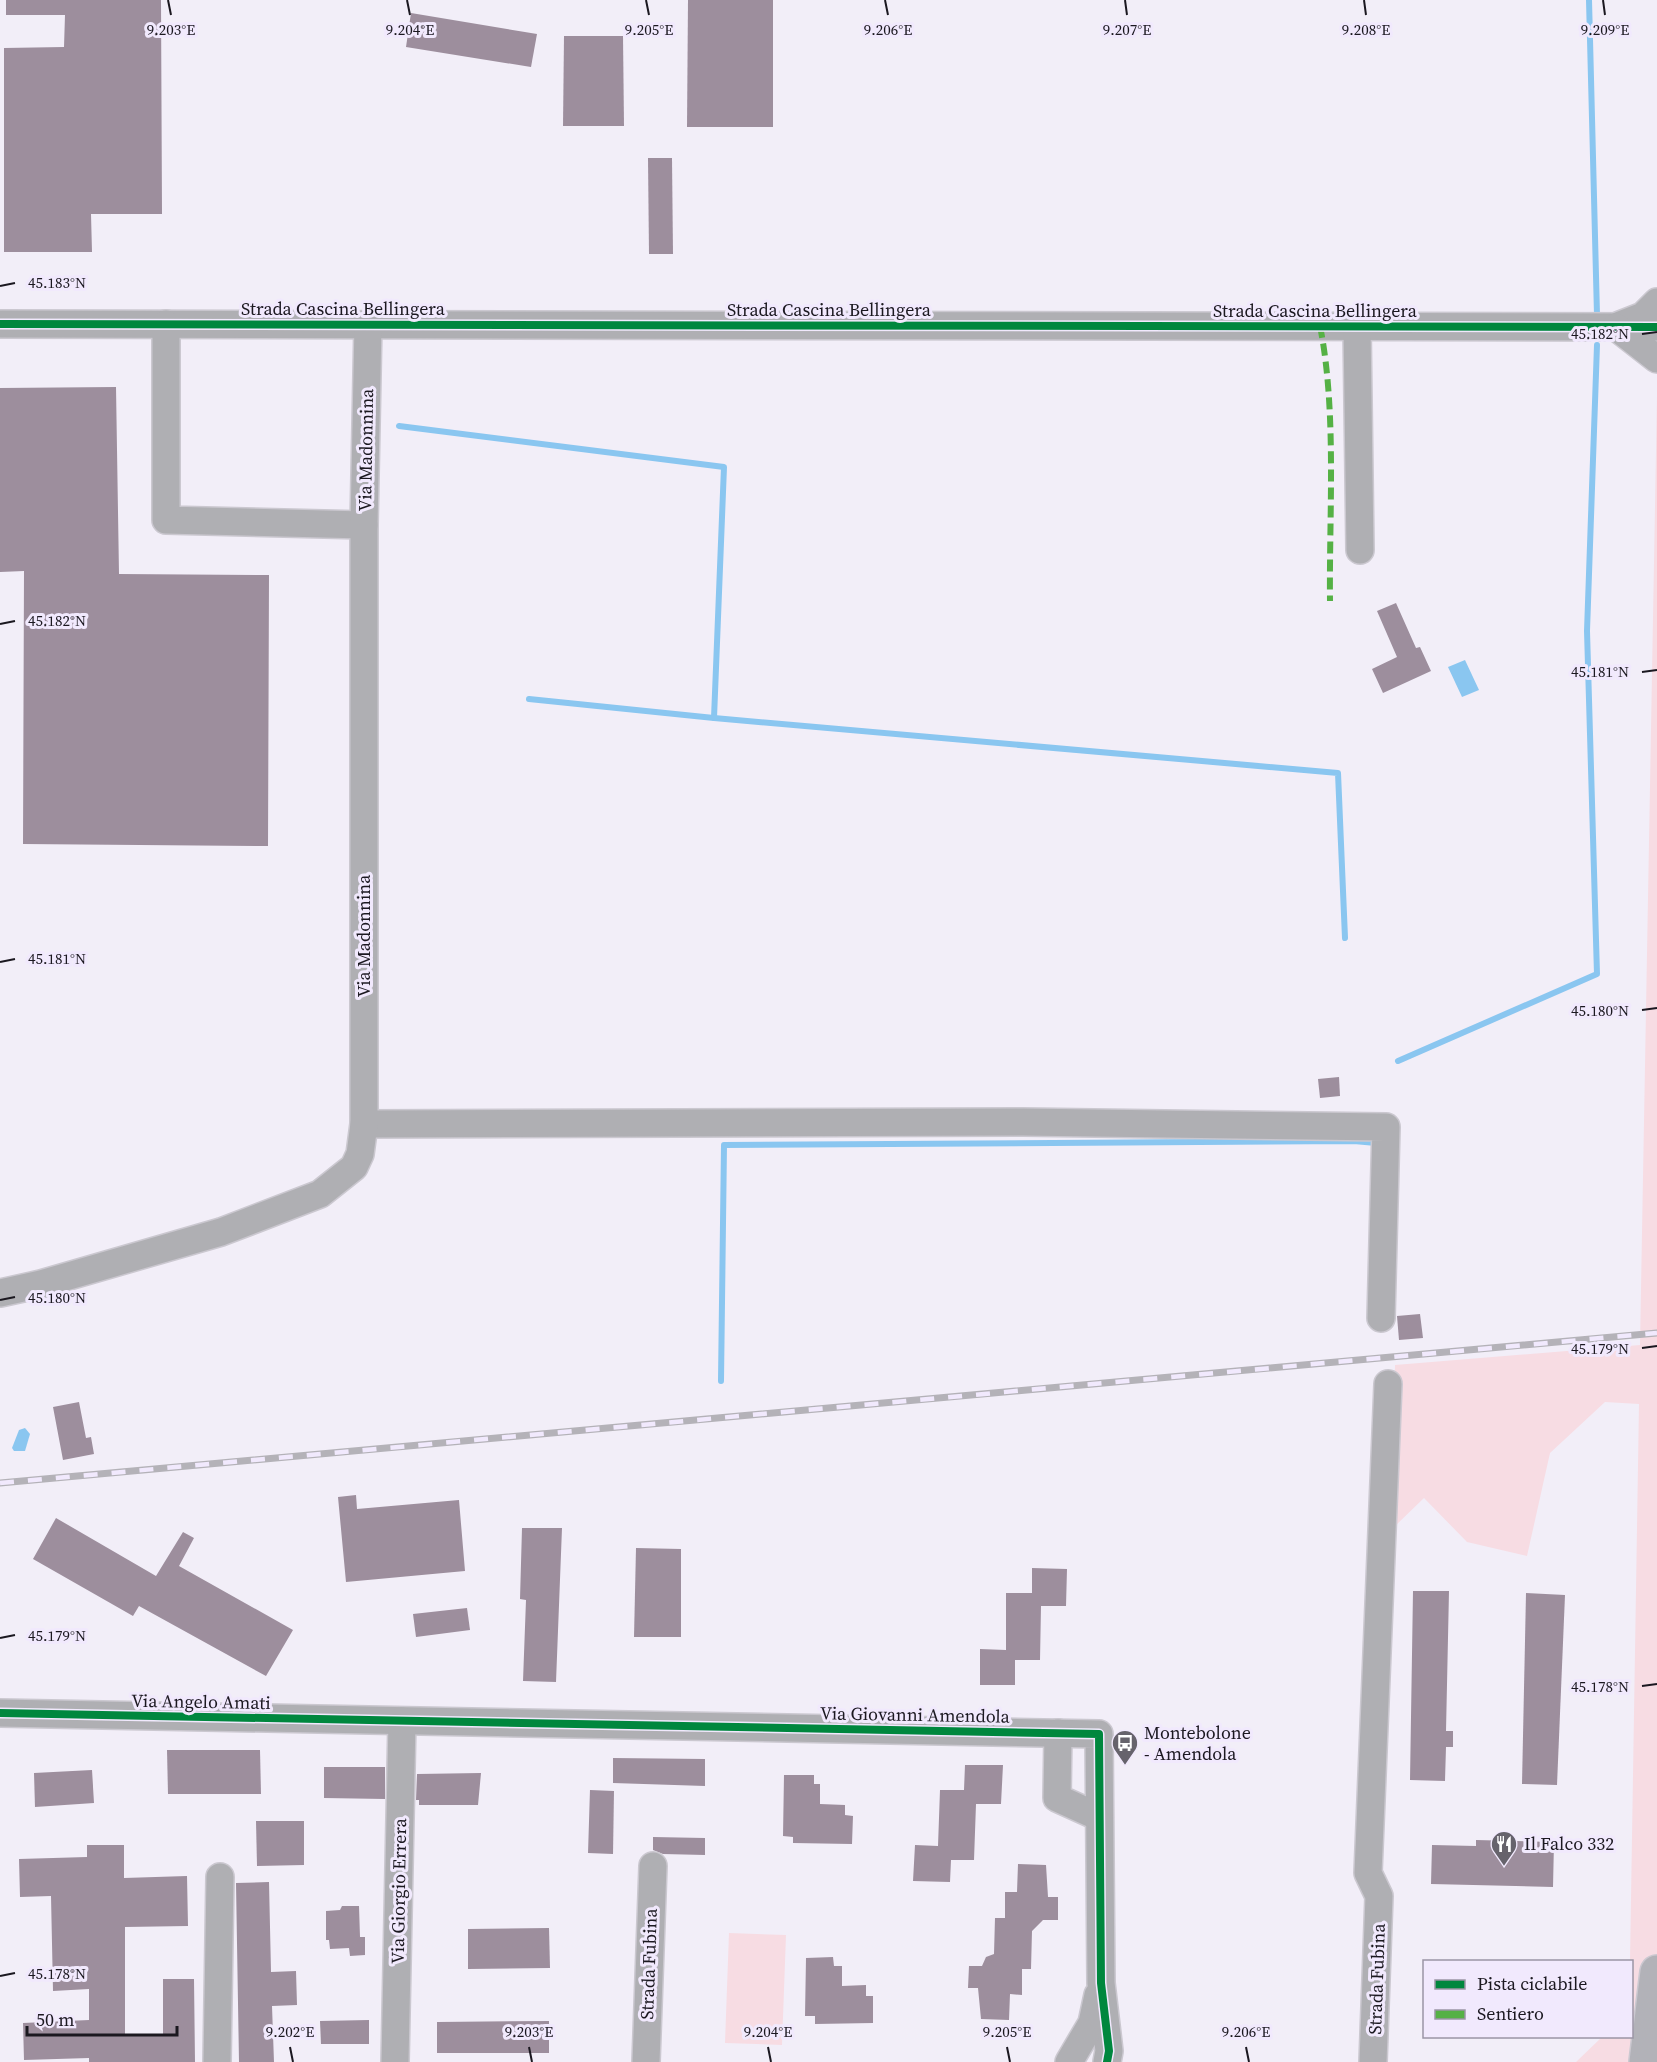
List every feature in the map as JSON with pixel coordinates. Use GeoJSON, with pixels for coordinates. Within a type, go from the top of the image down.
{"type":"FeatureCollection","features":[{"type":"Feature","properties":{"kind":"main road"},"geometry":{"type":"LineString","coordinates":[[1646,2062],[1657,1972]]}},
{"type":"Feature","properties":{"kind":"street"},"geometry":{"type":"LineString","coordinates":[[1657,302],[1643,316],[1616,327],[1657,359]]}},
{"type":"Feature","properties":{"kind":"street","name":"Strada Cascina Bellingera"},"geometry":{"type":"LineString","coordinates":[[0,324],[1657,327]]}},
{"type":"Feature","properties":{"kind":"street"},"geometry":{"type":"LineString","coordinates":[[166,324],[166,520],[364,525]]}},
{"type":"Feature","properties":{"kind":"street","name":"Via Madonnina"},"geometry":{"type":"LineString","coordinates":[[0,1293],[41,1284],[221,1232],[320,1194],[354,1167],[360,1154],[364,1124],[364,525],[368,324]]}},
{"type":"Feature","properties":{"kind":"street"},"geometry":{"type":"LineString","coordinates":[[1357,327],[1360,550]]}},
{"type":"Feature","properties":{"kind":"street"},"geometry":{"type":"LineString","coordinates":[[364,1124],[1023,1122],[1386,1127],[1381,1318]]}},
{"type":"Feature","properties":{"kind":"street","name":"Strada Fubina"},"geometry":{"type":"LineString","coordinates":[[1373,2062],[1379,1896],[1368,1873],[1388,1384]]}},
{"type":"Feature","properties":{"kind":"street","name":"Via Angelo Amati"},"geometry":{"type":"LineString","coordinates":[[0,1713],[402,1721]]}},
{"type":"Feature","properties":{"kind":"street","name":"Via Giovanni Amendola"},"geometry":{"type":"LineString","coordinates":[[402,1721],[1099,1734],[1101,1983],[1109,2050],[1107,2062]]}},
{"type":"Feature","properties":{"kind":"street","name":"Via Giorgio Errera"},"geometry":{"type":"LineString","coordinates":[[395,2062],[402,1721]]}},
{"type":"Feature","properties":{"kind":"street"},"geometry":{"type":"LineString","coordinates":[[1058,1733],[1057,1798],[1100,1817]]}},
{"type":"Feature","properties":{"kind":"street","name":"Strada Fubina"},"geometry":{"type":"LineString","coordinates":[[646,2062],[652,1866]]}},
{"type":"Feature","properties":{"kind":"street"},"geometry":{"type":"LineString","coordinates":[[217,2062],[220,1877]]}},
{"type":"Feature","properties":{"kind":"street","name":"Via Giovanni Amendola"},"geometry":{"type":"LineString","coordinates":[[1069,2062],[1092,2023],[1101,1983]]}},
{"type":"Feature","properties":{"kind":"shaded area"},"geometry":{"type":"Polygon","coordinates":[[[1657,395],[1657,2062],[1576,2062],[1601,2038],[1633,2038],[1633,1960],[1630,1960],[1639,1404],[1605,1402],[1550,1453],[1527,1556],[1467,1542],[1424,1498],[1393,1528],[1395,1365],[1640,1345],[1657,395]]]}},
{"type":"Feature","properties":{"kind":"shaded area"},"geometry":{"type":"Polygon","coordinates":[[[729,1933],[786,1935],[782,2045],[725,2043],[729,1933]]]}},
{"type":"Feature","properties":{"kind":"water"},"geometry":{"type":"Polygon","coordinates":[[[1465,660],[1479,690],[1462,697],[1448,667],[1465,660]]]}},
{"type":"Feature","properties":{"kind":"water"},"geometry":{"type":"Polygon","coordinates":[[[25,1428],[30,1434],[25,1451],[14,1451],[12,1448],[19,1430],[25,1428]]]}},
{"type":"Feature","properties":{"kind":"building"},"geometry":{"type":"Polygon","coordinates":[[[6,0],[161,0],[162,214],[91,214],[92,252],[4,252],[4,48],[64,47],[65,15],[6,15],[6,0]]]}},
{"type":"Feature","properties":{"kind":"building"},"geometry":{"type":"Polygon","coordinates":[[[688,0],[773,0],[773,127],[687,127],[688,0]]]}},
{"type":"Feature","properties":{"kind":"building"},"geometry":{"type":"Polygon","coordinates":[[[411,13],[537,34],[531,67],[406,47],[411,13]]]}},
{"type":"Feature","properties":{"kind":"building"},"geometry":{"type":"Polygon","coordinates":[[[564,36],[623,36],[624,126],[563,126],[564,36]]]}},
{"type":"Feature","properties":{"kind":"building"},"geometry":{"type":"Polygon","coordinates":[[[648,158],[672,158],[673,254],[649,254],[648,158]]]}},
{"type":"Feature","properties":{"kind":"building"},"geometry":{"type":"Polygon","coordinates":[[[116,387],[119,574],[269,575],[268,846],[23,844],[24,571],[0,572],[0,388],[116,387]]]}},
{"type":"Feature","properties":{"kind":"building"},"geometry":{"type":"Polygon","coordinates":[[[1396,603],[1416,648],[1420,647],[1431,671],[1383,693],[1372,669],[1397,657],[1377,611],[1396,603]]]}},
{"type":"Feature","properties":{"kind":"building"},"geometry":{"type":"Polygon","coordinates":[[[1339,1077],[1340,1096],[1320,1098],[1318,1079],[1339,1077]]]}},
{"type":"Feature","properties":{"kind":"building"},"geometry":{"type":"Polygon","coordinates":[[[1420,1314],[1423,1338],[1399,1340],[1397,1316],[1420,1314]]]}},
{"type":"Feature","properties":{"kind":"building"},"geometry":{"type":"Polygon","coordinates":[[[79,1402],[86,1438],[91,1437],[94,1454],[63,1460],[53,1407],[79,1402]]]}},
{"type":"Feature","properties":{"kind":"building"},"geometry":{"type":"Polygon","coordinates":[[[356,1495],[357,1509],[459,1500],[465,1571],[346,1582],[338,1497],[356,1495]]]}},
{"type":"Feature","properties":{"kind":"building"},"geometry":{"type":"Polygon","coordinates":[[[56,1518],[156,1576],[183,1532],[194,1538],[179,1566],[293,1630],[266,1676],[139,1606],[133,1616],[33,1559],[56,1518]]]}},
{"type":"Feature","properties":{"kind":"building"},"geometry":{"type":"Polygon","coordinates":[[[522,1528],[562,1528],[556,1682],[523,1681],[526,1600],[520,1599],[522,1528]]]}},
{"type":"Feature","properties":{"kind":"building"},"geometry":{"type":"Polygon","coordinates":[[[636,1548],[681,1549],[681,1637],[634,1637],[636,1548]]]}},
{"type":"Feature","properties":{"kind":"building"},"geometry":{"type":"Polygon","coordinates":[[[1032,1568],[1067,1569],[1066,1606],[1041,1606],[1040,1660],[1015,1660],[1015,1685],[980,1685],[980,1649],[1006,1650],[1006,1593],[1032,1593],[1032,1568]]]}},
{"type":"Feature","properties":{"kind":"building"},"geometry":{"type":"Polygon","coordinates":[[[1413,1591],[1449,1591],[1446,1731],[1453,1731],[1453,1747],[1446,1747],[1445,1781],[1410,1780],[1413,1591]]]}},
{"type":"Feature","properties":{"kind":"building"},"geometry":{"type":"Polygon","coordinates":[[[1526,1593],[1565,1595],[1557,1785],[1522,1784],[1526,1593]]]}},
{"type":"Feature","properties":{"kind":"building"},"geometry":{"type":"Polygon","coordinates":[[[467,1608],[470,1630],[416,1637],[413,1614],[467,1608]]]}},
{"type":"Feature","properties":{"kind":"building"},"geometry":{"type":"Polygon","coordinates":[[[167,1750],[260,1750],[261,1794],[168,1794],[167,1750]]]}},
{"type":"Feature","properties":{"kind":"building"},"geometry":{"type":"Polygon","coordinates":[[[613,1758],[705,1759],[705,1786],[613,1783],[613,1758]]]}},
{"type":"Feature","properties":{"kind":"building"},"geometry":{"type":"Polygon","coordinates":[[[965,1765],[1003,1765],[1001,1804],[976,1804],[974,1860],[951,1860],[950,1882],[913,1881],[915,1845],[938,1846],[940,1790],[964,1790],[965,1765]]]}},
{"type":"Feature","properties":{"kind":"building"},"geometry":{"type":"Polygon","coordinates":[[[324,1767],[385,1767],[385,1799],[324,1798],[324,1767]]]}},
{"type":"Feature","properties":{"kind":"building"},"geometry":{"type":"Polygon","coordinates":[[[92,1770],[94,1803],[35,1807],[34,1773],[92,1770]]]}},
{"type":"Feature","properties":{"kind":"building"},"geometry":{"type":"Polygon","coordinates":[[[481,1773],[478,1805],[419,1805],[419,1800],[416,1800],[417,1774],[481,1773]]]}},
{"type":"Feature","properties":{"kind":"building"},"geometry":{"type":"Polygon","coordinates":[[[784,1775],[814,1775],[814,1784],[820,1784],[820,1804],[845,1805],[845,1815],[853,1816],[852,1844],[793,1843],[793,1837],[783,1836],[784,1775]]]}},
{"type":"Feature","properties":{"kind":"building"},"geometry":{"type":"Polygon","coordinates":[[[590,1790],[614,1791],[613,1854],[588,1853],[590,1790]]]}},
{"type":"Feature","properties":{"kind":"building"},"geometry":{"type":"Polygon","coordinates":[[[256,1821],[304,1821],[304,1865],[257,1866],[256,1821]]]}},
{"type":"Feature","properties":{"kind":"building"},"geometry":{"type":"Polygon","coordinates":[[[653,1837],[705,1838],[705,1855],[663,1854],[653,1850],[653,1837]]]}},
{"type":"Feature","properties":{"kind":"building"},"geometry":{"type":"Polygon","coordinates":[[[1476,1840],[1554,1842],[1553,1887],[1431,1884],[1432,1845],[1476,1846],[1476,1840]]]}},
{"type":"Feature","properties":{"kind":"building"},"geometry":{"type":"Polygon","coordinates":[[[87,1845],[124,1845],[124,1878],[187,1876],[188,1926],[125,1927],[125,2035],[163,2034],[163,1979],[194,1979],[195,2062],[89,2062],[89,2058],[24,2060],[23,2023],[89,2020],[89,1989],[53,1991],[51,1896],[20,1897],[19,1859],[87,1857],[87,1845]]]}},
{"type":"Feature","properties":{"kind":"building"},"geometry":{"type":"Polygon","coordinates":[[[1018,1864],[1046,1865],[1048,1897],[1058,1897],[1058,1920],[1043,1920],[1032,1931],[1031,1969],[1022,1969],[1022,1995],[1010,1994],[1009,2020],[981,2019],[978,1988],[968,1988],[969,1966],[982,1966],[986,1957],[994,1954],[995,1918],[1005,1918],[1005,1892],[1017,1892],[1018,1864]]]}},
{"type":"Feature","properties":{"kind":"building"},"geometry":{"type":"Polygon","coordinates":[[[269,1882],[271,1972],[296,1971],[297,2005],[272,2006],[274,2062],[239,2062],[236,1883],[269,1882]]]}},
{"type":"Feature","properties":{"kind":"building"},"geometry":{"type":"Polygon","coordinates":[[[342,1906],[359,1906],[360,1937],[365,1937],[365,1955],[350,1956],[349,1948],[330,1949],[329,1940],[326,1940],[326,1911],[340,1910],[342,1906]]]}},
{"type":"Feature","properties":{"kind":"building"},"geometry":{"type":"Polygon","coordinates":[[[549,1928],[550,1968],[468,1969],[468,1929],[549,1928]]]}},
{"type":"Feature","properties":{"kind":"building"},"geometry":{"type":"Polygon","coordinates":[[[833,1957],[834,1966],[842,1966],[842,1986],[866,1985],[866,1996],[873,1996],[873,2023],[815,2024],[815,2016],[805,2016],[806,1958],[833,1957]]]}},
{"type":"Feature","properties":{"kind":"building"},"geometry":{"type":"Polygon","coordinates":[[[369,2020],[369,2044],[321,2044],[320,2021],[369,2020]]]}},
{"type":"Feature","properties":{"kind":"building"},"geometry":{"type":"Polygon","coordinates":[[[549,2021],[549,2053],[437,2053],[437,2022],[549,2021]]]}},
{"type":"Feature","properties":{"kind":"waterway"},"geometry":{"type":"LineString","coordinates":[[1589,0],[1597,315]]}},
{"type":"Feature","properties":{"kind":"waterway"},"geometry":{"type":"LineString","coordinates":[[1398,1061],[1597,974],[1587,631],[1597,345]]}},
{"type":"Feature","properties":{"kind":"waterway"},"geometry":{"type":"LineString","coordinates":[[399,426],[724,467],[714,718]]}},
{"type":"Feature","properties":{"kind":"waterway"},"geometry":{"type":"LineString","coordinates":[[529,699],[714,718],[1338,773],[1345,938]]}},
{"type":"Feature","properties":{"kind":"waterway"},"geometry":{"type":"LineString","coordinates":[[721,1381],[724,1145],[1354,1141],[1376,1143]]}},
{"type":"Feature","properties":{"kind":"railway"},"geometry":{"type":"LineString","coordinates":[[0,1483],[1657,1333]]}},
{"type":"Feature","properties":{"kind":"marked path"},"geometry":{"type":"LineString","coordinates":[[1320,326],[1329,393],[1330,601]]}},
{"type":"Feature","properties":{"kind":"cycle path"},"geometry":{"type":"LineString","coordinates":[[0,324],[1657,327]]}},
{"type":"Feature","properties":{"kind":"cycle path"},"geometry":{"type":"LineString","coordinates":[[0,1713],[1099,1734],[1101,1983],[1109,2051],[1107,2062]]}},
{"type":"Feature","properties":{"kind":"place","name":"Montebolone - Amendola"},"geometry":{"type":"Point","coordinates":[1125,1766]}},
{"type":"Feature","properties":{"kind":"place","name":"Il Falco 332"},"geometry":{"type":"Point","coordinates":[1504,1867]}}]}
